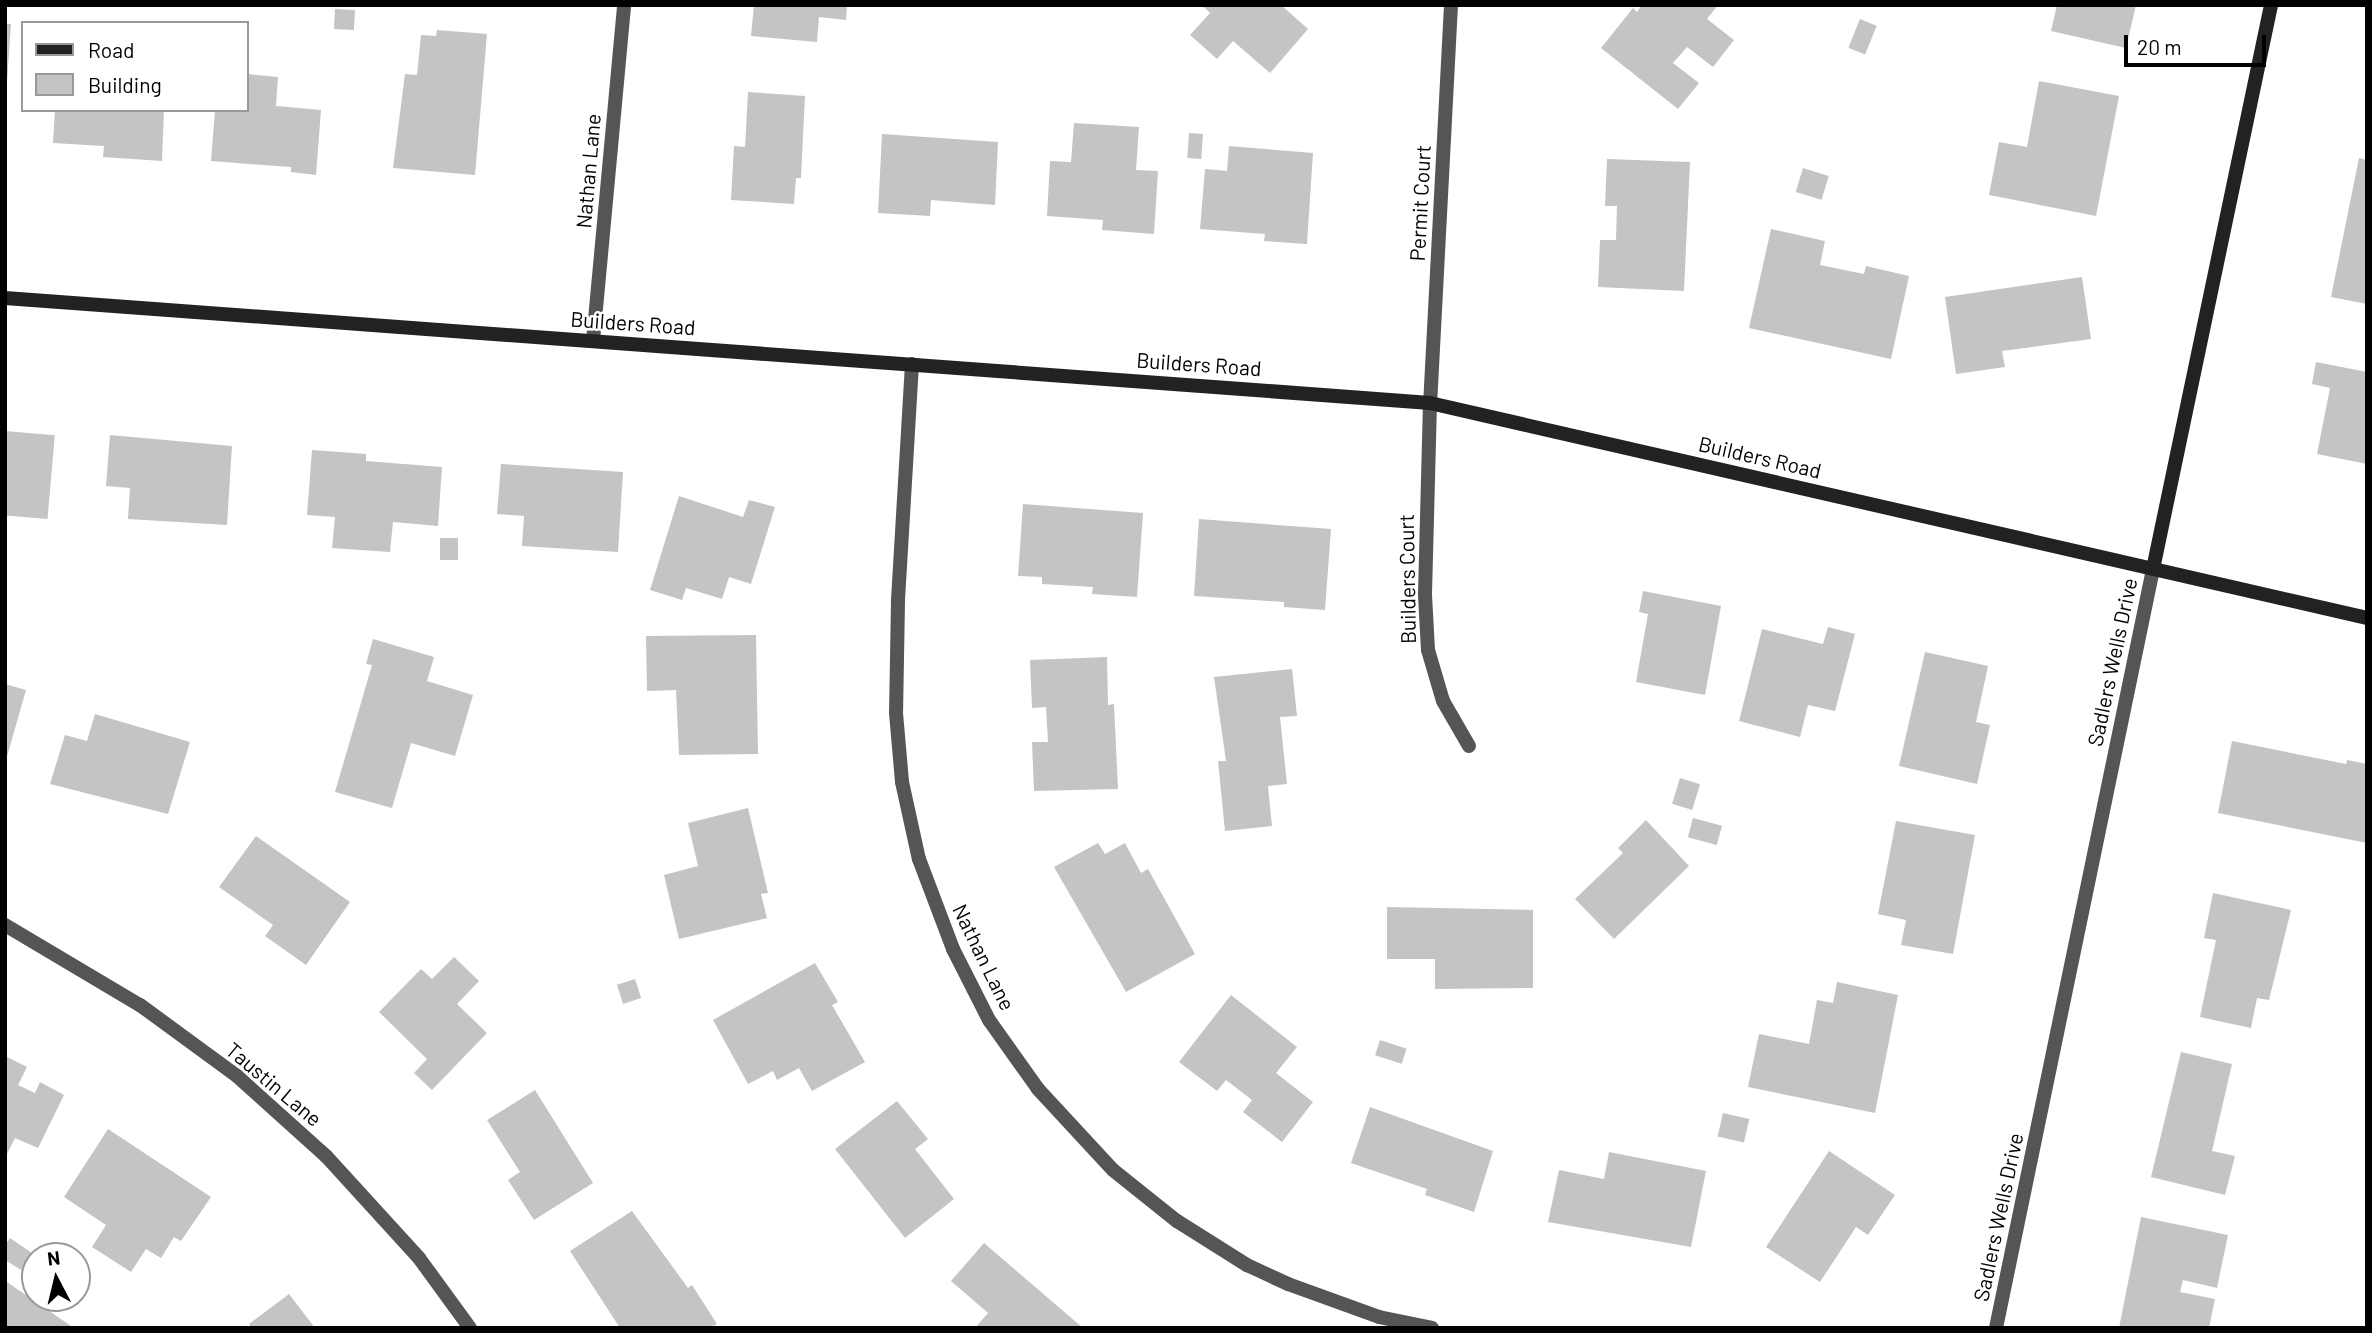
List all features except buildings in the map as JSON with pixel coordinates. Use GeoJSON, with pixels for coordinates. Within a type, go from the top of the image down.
{"type":"FeatureCollection","features":[{"type":"Feature","properties":{"kind":"street","name":"Nathan Lane"},"geometry":{"type":"LineString","coordinates":[[593,341],[624,5]]}},
{"type":"Feature","properties":{"kind":"street","name":"Permit Court"},"geometry":{"type":"LineString","coordinates":[[1430,402],[1451,5]]}},
{"type":"Feature","properties":{"kind":"street","name":"Sadlers Wells Drive"},"geometry":{"type":"LineString","coordinates":[[1996,1328],[2271,5]]}},
{"type":"Feature","properties":{"kind":"street","name":"Builders Road"},"geometry":{"type":"LineString","coordinates":[[5,298],[1430,402],[2367,618]]}},
{"type":"Feature","properties":{"kind":"street","name":"Nathan Lane"},"geometry":{"type":"LineString","coordinates":[[912,364],[898,615],[896,713],[902,782],[919,859],[953,949],[989,1020],[1038,1089],[1113,1170],[1177,1221],[1247,1265],[1288,1284],[1379,1317],[1432,1328]]}},
{"type":"Feature","properties":{"kind":"street","name":"Builders Court"},"geometry":{"type":"LineString","coordinates":[[1430,402],[1424,595],[1427,650],[1443,701],[1469,746]]}},
{"type":"Feature","properties":{"kind":"street","name":"Taustin Lane"},"geometry":{"type":"LineString","coordinates":[[5,925],[140,1004],[237,1076],[326,1156],[419,1258],[470,1328]]}}]}
